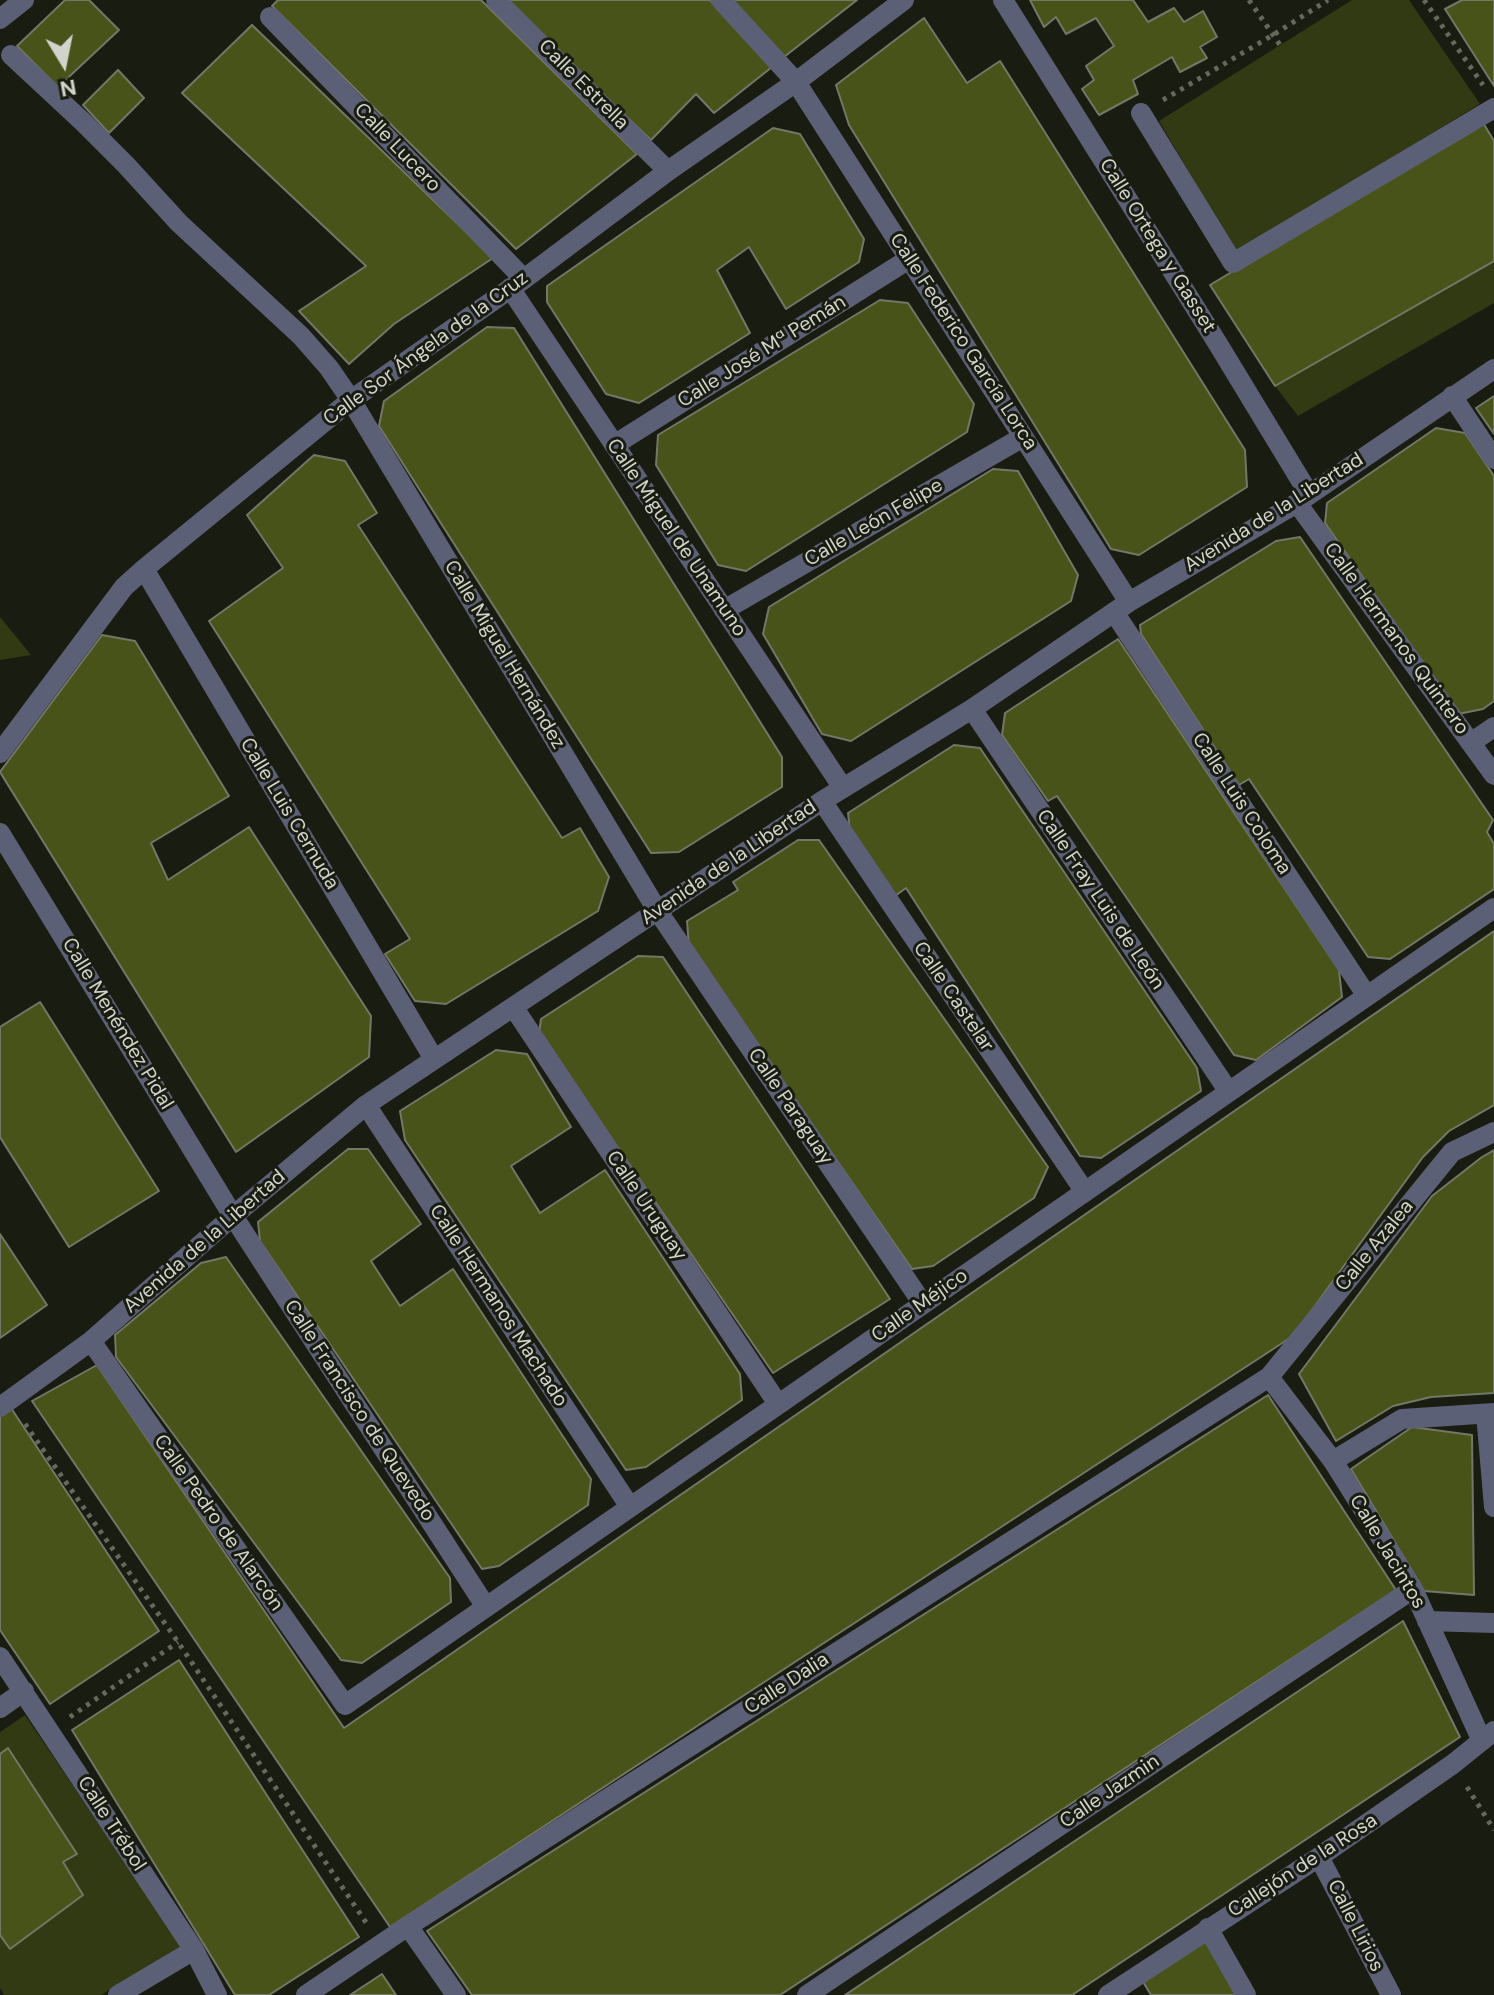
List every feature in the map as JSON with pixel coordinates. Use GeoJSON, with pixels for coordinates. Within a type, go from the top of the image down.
{"type":"FeatureCollection","features":[{"type":"Feature","properties":{"kind":"street"},"geometry":{"type":"LineString","coordinates":[[0,19],[24,0]]}},
{"type":"Feature","properties":{"kind":"street","name":"Calle Estrella"},"geometry":{"type":"LineString","coordinates":[[496,0],[668,171]]}},
{"type":"Feature","properties":{"kind":"street","name":"Calle Federico García Lorca"},"geometry":{"type":"LineString","coordinates":[[721,0],[796,82],[1023,437],[1122,607]]}},
{"type":"Feature","properties":{"kind":"street","name":"Calle Sor Ángela de la Cruz"},"geometry":{"type":"LineString","coordinates":[[0,753],[124,587],[144,569],[351,400],[517,284],[904,0]]}},
{"type":"Feature","properties":{"kind":"street","name":"Calle Ortega y Gasset"},"geometry":{"type":"LineString","coordinates":[[1003,0],[1218,344],[1303,498]]}},
{"type":"Feature","properties":{"kind":"street","name":"Calle Lucero"},"geometry":{"type":"LineString","coordinates":[[270,17],[517,284]]}},
{"type":"Feature","properties":{"kind":"street","name":"Calle Miguel Hernández"},"geometry":{"type":"LineString","coordinates":[[11,55],[115,155],[179,223],[301,336],[329,368],[657,910]]}},
{"type":"Feature","properties":{"kind":"street"},"geometry":{"type":"LineString","coordinates":[[1141,113],[1233,263],[1494,108]]}},
{"type":"Feature","properties":{"kind":"street","name":"Calle José Mª Pemán"},"geometry":{"type":"LineString","coordinates":[[614,445],[909,259]]}},
{"type":"Feature","properties":{"kind":"street","name":"Calle Miguel de Unamuno"},"geometry":{"type":"LineString","coordinates":[[517,284],[614,445],[843,788]]}},
{"type":"Feature","properties":{"kind":"street","name":"Avenida de la Libertad"},"geometry":{"type":"LineString","coordinates":[[4,1404],[91,1341],[366,1105],[822,801],[972,709],[1122,607],[1303,498],[1494,369]]}},
{"type":"Feature","properties":{"kind":"street"},"geometry":{"type":"LineString","coordinates":[[1452,396],[1494,459]]}},
{"type":"Feature","properties":{"kind":"street","name":"Calle León Felipe"},"geometry":{"type":"LineString","coordinates":[[724,610],[1023,437]]}},
{"type":"Feature","properties":{"kind":"street","name":"Calle Hermanos Quintero"},"geometry":{"type":"LineString","coordinates":[[1303,498],[1494,775]]}},
{"type":"Feature","properties":{"kind":"street","name":"Calle Luis Cernuda"},"geometry":{"type":"LineString","coordinates":[[144,569],[434,1059]]}},
{"type":"Feature","properties":{"kind":"street","name":"Calle Luis Coloma"},"geometry":{"type":"LineString","coordinates":[[1122,607],[1367,996]]}},
{"type":"Feature","properties":{"kind":"street","name":"Calle Fray Luis de León"},"geometry":{"type":"LineString","coordinates":[[972,709],[1229,1092]]}},
{"type":"Feature","properties":{"kind":"street"},"geometry":{"type":"LineString","coordinates":[[1472,742],[1494,727]]}},
{"type":"Feature","properties":{"kind":"street","name":"Calle Castelar"},"geometry":{"type":"LineString","coordinates":[[822,801],[1085,1192]]}},
{"type":"Feature","properties":{"kind":"street","name":"Calle Menéndez Pidal"},"geometry":{"type":"LineString","coordinates":[[0,833],[233,1216]]}},
{"type":"Feature","properties":{"kind":"street","name":"Calle Méjico"},"geometry":{"type":"LineString","coordinates":[[345,1705],[1494,908]]}},
{"type":"Feature","properties":{"kind":"street","name":"Calle Paraguay"},"geometry":{"type":"LineString","coordinates":[[657,910],[923,1304]]}},
{"type":"Feature","properties":{"kind":"street","name":"Calle Uruguay"},"geometry":{"type":"LineString","coordinates":[[514,1008],[778,1404]]}},
{"type":"Feature","properties":{"kind":"street","name":"Calle Hermanos Machado"},"geometry":{"type":"LineString","coordinates":[[366,1105],[630,1507]]}},
{"type":"Feature","properties":{"kind":"street","name":"Calle Azalea"},"geometry":{"type":"LineString","coordinates":[[1269,1377],[1452,1152],[1494,1132]]}},
{"type":"Feature","properties":{"kind":"street","name":"Calle Francisco de Quevedo"},"geometry":{"type":"LineString","coordinates":[[233,1216],[486,1607]]}},
{"type":"Feature","properties":{"kind":"street","name":"Calle Pedro de Alarcón"},"geometry":{"type":"LineString","coordinates":[[91,1341],[345,1705]]}},
{"type":"Feature","properties":{"kind":"street","name":"Calle Jacintos"},"geometry":{"type":"LineString","coordinates":[[1269,1377],[1333,1461],[1413,1589],[1488,1736]]}},
{"type":"Feature","properties":{"kind":"street","name":"Calle Dalia"},"geometry":{"type":"LineString","coordinates":[[306,1995],[408,1926],[1269,1377]]}},
{"type":"Feature","properties":{"kind":"street"},"geometry":{"type":"LineString","coordinates":[[1333,1461],[1402,1419],[1490,1413],[1494,1507]]}},
{"type":"Feature","properties":{"kind":"street","name":"Calle Jazmin"},"geometry":{"type":"LineString","coordinates":[[807,1995],[1413,1589]]}},
{"type":"Feature","properties":{"kind":"street"},"geometry":{"type":"LineString","coordinates":[[1427,1621],[1494,1623]]}},
{"type":"Feature","properties":{"kind":"street","name":"Calle Trébol"},"geometry":{"type":"LineString","coordinates":[[0,1657],[194,1950],[217,1995]]}},
{"type":"Feature","properties":{"kind":"street"},"geometry":{"type":"LineString","coordinates":[[0,1708],[24,1691]]}},
{"type":"Feature","properties":{"kind":"street","name":"Callejón de la Rosa"},"geometry":{"type":"LineString","coordinates":[[1108,1995],[1319,1857],[1488,1736]]}},
{"type":"Feature","properties":{"kind":"street","name":"Calle Lirios"},"geometry":{"type":"LineString","coordinates":[[1319,1857],[1391,1995]]}},
{"type":"Feature","properties":{"kind":"street"},"geometry":{"type":"LineString","coordinates":[[408,1926],[456,1995]]}},
{"type":"Feature","properties":{"kind":"street"},"geometry":{"type":"LineString","coordinates":[[1208,1928],[1246,1995]]}},
{"type":"Feature","properties":{"kind":"street"},"geometry":{"type":"LineString","coordinates":[[118,1995],[194,1950]]}},
{"type":"Feature","properties":{"kind":"path"},"geometry":{"type":"LineString","coordinates":[[1249,0],[1280,45]]}},
{"type":"Feature","properties":{"kind":"path"},"geometry":{"type":"LineString","coordinates":[[1141,113],[1328,0]]}},
{"type":"Feature","properties":{"kind":"path"},"geometry":{"type":"LineString","coordinates":[[1424,0],[1484,86]]}},
{"type":"Feature","properties":{"kind":"path"},"geometry":{"type":"LineString","coordinates":[[4,1404],[178,1642],[381,1944]]}},
{"type":"Feature","properties":{"kind":"path"},"geometry":{"type":"LineString","coordinates":[[50,1731],[178,1642]]}},
{"type":"Feature","properties":{"kind":"path"},"geometry":{"type":"LineString","coordinates":[[1453,1764],[1494,1830]]}},
{"type":"Feature","properties":{"kind":"green space"},"geometry":{"type":"Polygon","coordinates":[[[1352,0],[1409,0],[1480,104],[1236,252],[1159,121],[1352,0]]]}},
{"type":"Feature","properties":{"kind":"green space"},"geometry":{"type":"Polygon","coordinates":[[[1494,261],[1494,303],[1298,416],[1275,386],[1494,261]]]}},
{"type":"Feature","properties":{"kind":"green space"},"geometry":{"type":"Polygon","coordinates":[[[0,617],[31,655],[0,660],[0,617]]]}},
{"type":"Feature","properties":{"kind":"green space"},"geometry":{"type":"Polygon","coordinates":[[[25,1715],[182,1947],[101,1995],[4,1995],[0,1988],[0,1732],[25,1715]]]}},
{"type":"Feature","properties":{"kind":"building"},"geometry":{"type":"Polygon","coordinates":[[[65,0],[89,0],[119,30],[58,87],[17,46],[65,0]]]}},
{"type":"Feature","properties":{"kind":"building"},"geometry":{"type":"Polygon","coordinates":[[[278,0],[481,0],[637,154],[516,249],[272,6],[278,0]]]}},
{"type":"Feature","properties":{"kind":"building"},"geometry":{"type":"Polygon","coordinates":[[[503,0],[710,0],[772,67],[714,113],[696,94],[651,140],[503,0]]]}},
{"type":"Feature","properties":{"kind":"building"},"geometry":{"type":"Polygon","coordinates":[[[731,0],[857,0],[784,57],[731,0]]]}},
{"type":"Feature","properties":{"kind":"building"},"geometry":{"type":"Polygon","coordinates":[[[1030,0],[1133,0],[1148,22],[1174,8],[1184,22],[1203,11],[1217,37],[1200,47],[1207,58],[1180,72],[1172,57],[1133,80],[1138,94],[1099,115],[1082,89],[1094,80],[1086,66],[1114,46],[1096,18],[1066,34],[1056,17],[1044,27],[1030,0]]]}},
{"type":"Feature","properties":{"kind":"building"},"geometry":{"type":"Polygon","coordinates":[[[1462,0],[1494,0],[1494,86],[1445,9],[1462,0]]]}},
{"type":"Feature","properties":{"kind":"building"},"geometry":{"type":"Polygon","coordinates":[[[924,18],[967,83],[1000,61],[1245,450],[1247,487],[1139,555],[1111,549],[849,125],[836,85],[924,18]]]}},
{"type":"Feature","properties":{"kind":"building"},"geometry":{"type":"Polygon","coordinates":[[[252,25],[493,258],[394,324],[349,364],[299,311],[366,266],[182,93],[252,25]]]}},
{"type":"Feature","properties":{"kind":"building"},"geometry":{"type":"Polygon","coordinates":[[[118,70],[144,98],[109,133],[83,105],[118,70]]]}},
{"type":"Feature","properties":{"kind":"building"},"geometry":{"type":"Polygon","coordinates":[[[1482,121],[1494,141],[1494,261],[1275,386],[1210,285],[1482,121]]]}},
{"type":"Feature","properties":{"kind":"building"},"geometry":{"type":"Polygon","coordinates":[[[773,128],[800,134],[864,239],[859,262],[786,309],[749,247],[717,270],[750,333],[639,403],[606,394],[547,302],[547,286],[773,128]]]}},
{"type":"Feature","properties":{"kind":"building"},"geometry":{"type":"Polygon","coordinates":[[[880,300],[908,303],[974,404],[967,432],[746,571],[718,565],[656,465],[658,435],[880,300]]]}},
{"type":"Feature","properties":{"kind":"building"},"geometry":{"type":"Polygon","coordinates":[[[487,327],[514,328],[782,757],[782,787],[679,852],[651,853],[379,426],[384,401],[487,327]]]}},
{"type":"Feature","properties":{"kind":"building"},"geometry":{"type":"Polygon","coordinates":[[[1494,396],[1494,434],[1476,408],[1494,396]]]}},
{"type":"Feature","properties":{"kind":"building"},"geometry":{"type":"Polygon","coordinates":[[[1436,428],[1465,433],[1494,476],[1494,701],[1483,709],[1458,714],[1325,523],[1327,503],[1436,428]]]}},
{"type":"Feature","properties":{"kind":"building"},"geometry":{"type":"Polygon","coordinates":[[[314,455],[345,461],[377,513],[358,525],[562,838],[580,828],[609,877],[598,911],[446,1004],[415,1001],[385,954],[410,939],[209,621],[283,568],[247,515],[314,455]]]}},
{"type":"Feature","properties":{"kind":"building"},"geometry":{"type":"Polygon","coordinates":[[[993,469],[1018,471],[1078,575],[1071,601],[851,741],[822,734],[763,634],[769,607],[993,469]]]}},
{"type":"Feature","properties":{"kind":"building"},"geometry":{"type":"Polygon","coordinates":[[[1300,537],[1493,820],[1487,832],[1494,844],[1494,889],[1390,959],[1368,957],[1249,779],[1239,785],[1141,634],[1140,625],[1276,541],[1300,537]]]}},
{"type":"Feature","properties":{"kind":"building"},"geometry":{"type":"Polygon","coordinates":[[[102,635],[135,641],[229,796],[151,843],[168,880],[249,827],[371,1016],[369,1057],[236,1152],[0,772],[102,635]]]}},
{"type":"Feature","properties":{"kind":"building"},"geometry":{"type":"Polygon","coordinates":[[[1118,639],[1339,970],[1342,997],[1256,1060],[1234,1055],[1057,796],[1048,801],[1002,735],[1005,713],[1118,639]]]}},
{"type":"Feature","properties":{"kind":"building"},"geometry":{"type":"Polygon","coordinates":[[[954,745],[980,748],[1197,1068],[1201,1091],[1101,1158],[1080,1156],[906,888],[895,896],[850,831],[848,813],[954,745]]]}},
{"type":"Feature","properties":{"kind":"building"},"geometry":{"type":"Polygon","coordinates":[[[798,840],[819,840],[1048,1167],[1034,1198],[933,1266],[912,1269],[689,947],[687,921],[738,890],[733,882],[798,840]]]}},
{"type":"Feature","properties":{"kind":"building"},"geometry":{"type":"Polygon","coordinates":[[[1494,931],[1494,1105],[1449,1131],[1423,1157],[1293,1336],[390,1927],[32,1401],[97,1365],[344,1728],[1494,931]]]}},
{"type":"Feature","properties":{"kind":"building"},"geometry":{"type":"Polygon","coordinates":[[[638,956],[663,957],[890,1299],[773,1373],[539,1033],[541,1019],[638,956]]]}},
{"type":"Feature","properties":{"kind":"building"},"geometry":{"type":"Polygon","coordinates":[[[40,1002],[159,1191],[69,1247],[0,1137],[0,1027],[40,1002]]]}},
{"type":"Feature","properties":{"kind":"building"},"geometry":{"type":"Polygon","coordinates":[[[496,1050],[527,1054],[571,1127],[511,1166],[540,1213],[605,1170],[740,1374],[742,1400],[646,1467],[626,1470],[405,1140],[400,1111],[496,1050]]]}},
{"type":"Feature","properties":{"kind":"building"},"geometry":{"type":"Polygon","coordinates":[[[348,1149],[368,1149],[421,1224],[371,1261],[400,1306],[453,1269],[591,1479],[588,1505],[499,1566],[482,1569],[260,1241],[258,1222],[348,1149]]]}},
{"type":"Feature","properties":{"kind":"building"},"geometry":{"type":"Polygon","coordinates":[[[1494,1150],[1494,1393],[1431,1397],[1393,1406],[1336,1441],[1299,1374],[1432,1196],[1494,1150]]]}},
{"type":"Feature","properties":{"kind":"building"},"geometry":{"type":"Polygon","coordinates":[[[0,1234],[47,1305],[0,1338],[0,1234]]]}},
{"type":"Feature","properties":{"kind":"building"},"geometry":{"type":"Polygon","coordinates":[[[226,1257],[450,1578],[451,1602],[362,1663],[341,1660],[116,1357],[115,1335],[201,1263],[226,1257]]]}},
{"type":"Feature","properties":{"kind":"building"},"geometry":{"type":"Polygon","coordinates":[[[1268,1395],[1396,1590],[780,1995],[472,1995],[427,1931],[1268,1395]]]}},
{"type":"Feature","properties":{"kind":"building"},"geometry":{"type":"Polygon","coordinates":[[[11,1408],[159,1631],[50,1704],[0,1630],[0,1416],[11,1408]]]}},
{"type":"Feature","properties":{"kind":"building"},"geometry":{"type":"Polygon","coordinates":[[[1412,1427],[1472,1435],[1474,1595],[1424,1591],[1351,1469],[1412,1427]]]}},
{"type":"Feature","properties":{"kind":"building"},"geometry":{"type":"Polygon","coordinates":[[[1403,1621],[1460,1737],[1072,1995],[845,1995],[1403,1621]]]}},
{"type":"Feature","properties":{"kind":"building"},"geometry":{"type":"Polygon","coordinates":[[[179,1660],[359,1937],[269,1995],[235,1995],[72,1730],[179,1660]]]}},
{"type":"Feature","properties":{"kind":"building"},"geometry":{"type":"Polygon","coordinates":[[[8,1748],[77,1854],[63,1862],[83,1895],[10,1949],[0,1935],[0,1754],[8,1748]]]}},
{"type":"Feature","properties":{"kind":"building"},"geometry":{"type":"Polygon","coordinates":[[[1204,1938],[1238,1995],[1151,1995],[1139,1975],[1204,1938]]]}},
{"type":"Feature","properties":{"kind":"building"},"geometry":{"type":"Polygon","coordinates":[[[382,1974],[396,1995],[350,1995],[382,1974]]]}}]}
